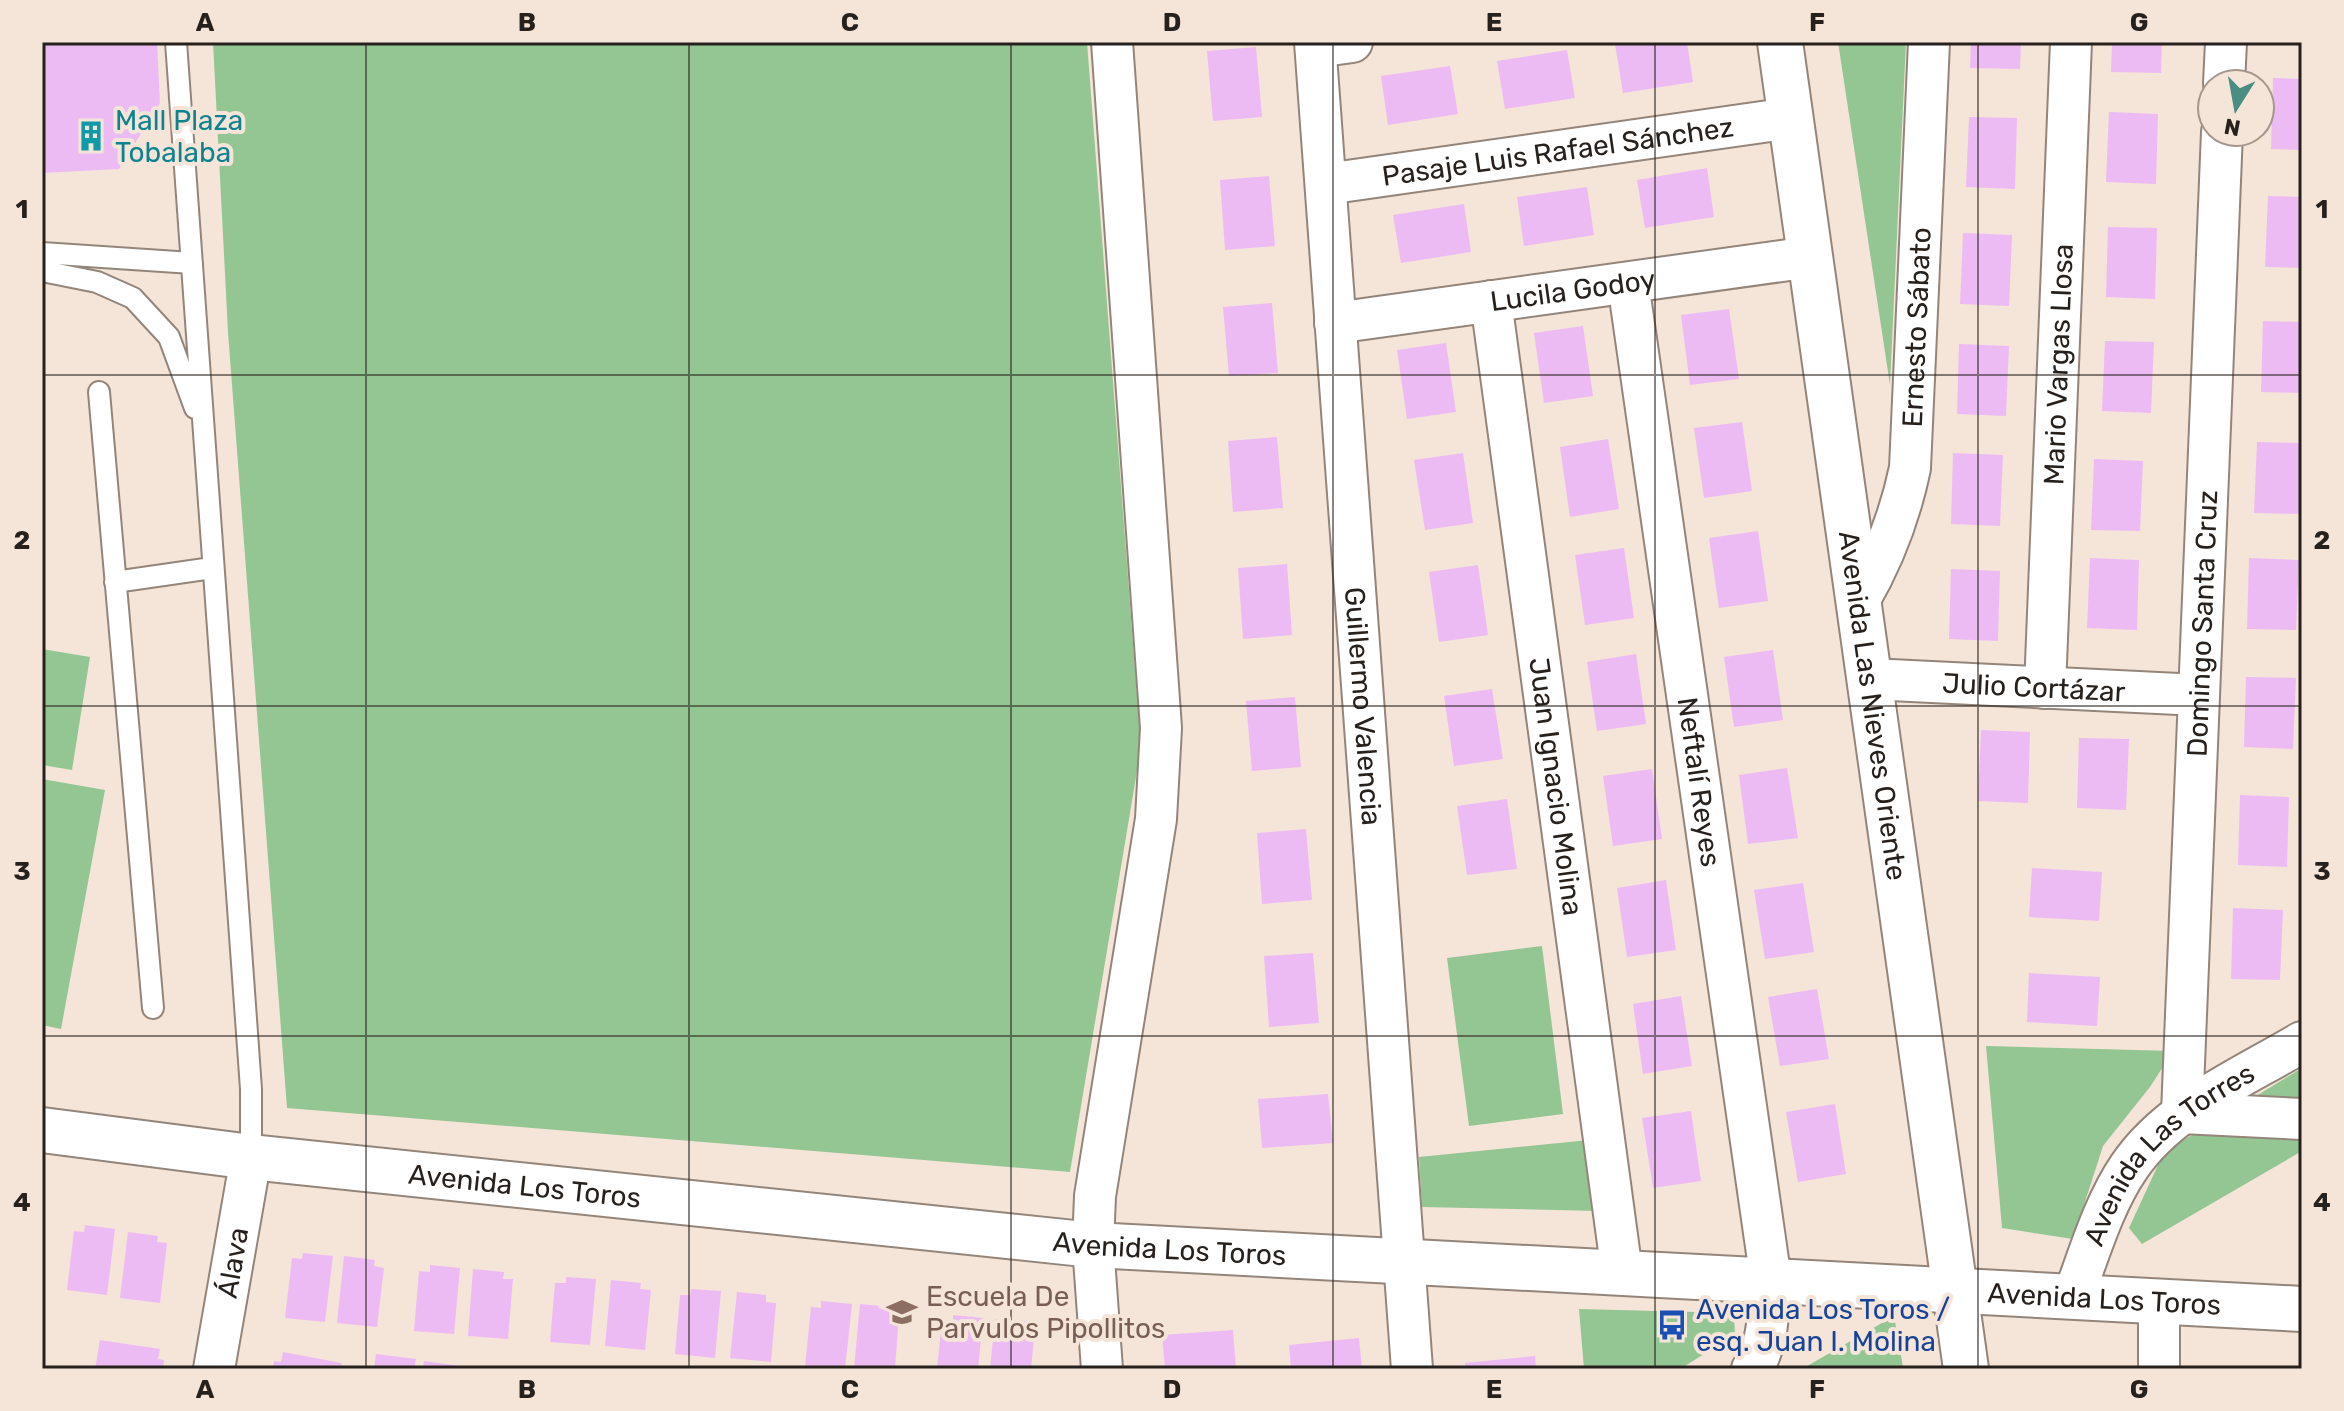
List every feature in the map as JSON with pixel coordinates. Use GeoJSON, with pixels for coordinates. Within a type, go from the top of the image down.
{"type":"FeatureCollection","features":[{"type":"Feature","properties":{"kind":"main road","name":"Avenida Las Nieves Oriente"},"geometry":{"type":"LineString","coordinates":[[1780,42],[1966,1369]]}},
{"type":"Feature","properties":{"kind":"main road","name":"Avenida Los Toros"},"geometry":{"type":"LineString","coordinates":[[42,1130],[251,1157],[1093,1245],[2302,1309]]}},
{"type":"Feature","properties":{"kind":"street"},"geometry":{"type":"LineString","coordinates":[[1102,1369],[1093,1245],[1098,1175],[1152,845],[1160,770],[1159,685],[1112,42]]}},
{"type":"Feature","properties":{"kind":"street","name":"Ernesto Sábato"},"geometry":{"type":"LineString","coordinates":[[1859,601],[1901,511],[1910,468],[1929,42]]}},
{"type":"Feature","properties":{"kind":"street","name":"Mario Vargas Llosa"},"geometry":{"type":"LineString","coordinates":[[2045,688],[2071,42]]}},
{"type":"Feature","properties":{"kind":"street"},"geometry":{"type":"LineString","coordinates":[[2225,68],[2226,42]]}},
{"type":"Feature","properties":{"kind":"street","name":"Guillermo Valencia"},"geometry":{"type":"LineString","coordinates":[[1328,44],[1326,184],[1412,1369]]}},
{"type":"Feature","properties":{"kind":"street","name":"Pasaje Luis Rafael Sánchez"},"geometry":{"type":"LineString","coordinates":[[1326,184],[1791,118]]}},
{"type":"Feature","properties":{"kind":"street","name":"Domingo Santa Cruz"},"geometry":{"type":"LineString","coordinates":[[2182,1113],[2221,148]]}},
{"type":"Feature","properties":{"kind":"street","name":"Lucila Godoy"},"geometry":{"type":"LineString","coordinates":[[1335,323],[1810,257]]}},
{"type":"Feature","properties":{"kind":"street","name":"Neftalí Reyes"},"geometry":{"type":"LineString","coordinates":[[1628,283],[1771,1281]]}},
{"type":"Feature","properties":{"kind":"street","name":"Juan Ignacio Molina"},"geometry":{"type":"LineString","coordinates":[[1491,301],[1622,1273]]}},
{"type":"Feature","properties":{"kind":"street","name":"Julio Cortázar"},"geometry":{"type":"LineString","coordinates":[[1870,679],[2199,695]]}},
{"type":"Feature","properties":{"kind":"street","name":"Avenida Las Torres"},"geometry":{"type":"LineString","coordinates":[[2073,1297],[2115,1192],[2142,1149],[2182,1113],[2302,1042]]}},
{"type":"Feature","properties":{"kind":"street"},"geometry":{"type":"LineString","coordinates":[[2182,1113],[2302,1119]]}},
{"type":"Feature","properties":{"kind":"street","name":"Álava"},"geometry":{"type":"LineString","coordinates":[[214,1369],[251,1157]]}},
{"type":"Feature","properties":{"kind":"street"},"geometry":{"type":"LineString","coordinates":[[1758,1366],[1766,1330],[1771,1281]]}},
{"type":"Feature","properties":{"kind":"street"},"geometry":{"type":"LineString","coordinates":[[2159,1301],[2159,1369]]}},
{"type":"Feature","properties":{"kind":"lane"},"geometry":{"type":"LineString","coordinates":[[176,42],[251,1089],[251,1157]]}},
{"type":"Feature","properties":{"kind":"lane"},"geometry":{"type":"LineString","coordinates":[[42,253],[192,263]]}},
{"type":"Feature","properties":{"kind":"lane"},"geometry":{"type":"LineString","coordinates":[[42,271],[97,282],[133,298],[169,337],[202,428]]}},
{"type":"Feature","properties":{"kind":"lane"},"geometry":{"type":"LineString","coordinates":[[99,392],[153,1008]]}},
{"type":"Feature","properties":{"kind":"lane"},"geometry":{"type":"LineString","coordinates":[[115,582],[212,568]]}},
{"type":"Feature","properties":{"kind":"green space"},"geometry":{"type":"Polygon","coordinates":[[[213,42],[1087,42],[1141,747],[1070,1172],[287,1108],[228,332],[213,42]]]}},
{"type":"Feature","properties":{"kind":"green space"},"geometry":{"type":"Polygon","coordinates":[[[1838,42],[1906,42],[1890,385],[1838,42]]]}},
{"type":"Feature","properties":{"kind":"green space"},"geometry":{"type":"Polygon","coordinates":[[[42,649],[90,657],[72,770],[42,765],[42,649]]]}},
{"type":"Feature","properties":{"kind":"green space"},"geometry":{"type":"Polygon","coordinates":[[[42,779],[105,790],[61,1029],[42,1025],[42,779]]]}},
{"type":"Feature","properties":{"kind":"green space"},"geometry":{"type":"Polygon","coordinates":[[[1542,946],[1563,1114],[1469,1126],[1447,958],[1542,946]]]}},
{"type":"Feature","properties":{"kind":"green space"},"geometry":{"type":"Polygon","coordinates":[[[1986,1046],[2173,1051],[2150,1087],[2103,1146],[2073,1239],[2002,1228],[1986,1046]]]}},
{"type":"Feature","properties":{"kind":"green space"},"geometry":{"type":"Polygon","coordinates":[[[2302,1068],[2302,1151],[2142,1244],[2129,1228],[2164,1152],[2302,1068]]]}},
{"type":"Feature","properties":{"kind":"green space"},"geometry":{"type":"Polygon","coordinates":[[[1589,1140],[1598,1211],[1422,1207],[1419,1157],[1589,1140]]]}},
{"type":"Feature","properties":{"kind":"green space"},"geometry":{"type":"Polygon","coordinates":[[[1579,1309],[1734,1313],[1735,1335],[1680,1369],[1584,1369],[1579,1309]]]}},
{"type":"Feature","properties":{"kind":"green space"},"geometry":{"type":"Polygon","coordinates":[[[1894,1316],[1903,1367],[1802,1369],[1894,1316]]]}},
{"type":"Feature","properties":{"kind":"building","name":"Mall Plaza Tobalaba"},"geometry":{"type":"Polygon","coordinates":[[[42,42],[157,42],[160,103],[119,169],[42,173],[42,42]]]}},
{"type":"Feature","properties":{"kind":"building"},"geometry":{"type":"Polygon","coordinates":[[[1687,42],[1693,82],[1623,93],[1615,44],[1687,42]]]}},
{"type":"Feature","properties":{"kind":"building"},"geometry":{"type":"Polygon","coordinates":[[[1971,42],[2021,42],[2020,69],[1970,68],[1971,42]]]}},
{"type":"Feature","properties":{"kind":"building"},"geometry":{"type":"Polygon","coordinates":[[[2112,42],[2162,42],[2161,73],[2111,72],[2112,42]]]}},
{"type":"Feature","properties":{"kind":"building"},"geometry":{"type":"Polygon","coordinates":[[[1256,47],[1262,117],[1213,121],[1207,51],[1256,47]]]}},
{"type":"Feature","properties":{"kind":"building"},"geometry":{"type":"Polygon","coordinates":[[[1567,50],[1575,98],[1505,109],[1497,61],[1567,50]]]}},
{"type":"Feature","properties":{"kind":"building"},"geometry":{"type":"Polygon","coordinates":[[[1450,66],[1458,114],[1388,125],[1381,76],[1450,66]]]}},
{"type":"Feature","properties":{"kind":"building"},"geometry":{"type":"Polygon","coordinates":[[[2276,78],[2302,79],[2302,150],[2271,149],[2276,148],[2276,78]]]}},
{"type":"Feature","properties":{"kind":"building"},"geometry":{"type":"Polygon","coordinates":[[[2109,112],[2158,114],[2156,184],[2106,182],[2109,112]]]}},
{"type":"Feature","properties":{"kind":"building"},"geometry":{"type":"Polygon","coordinates":[[[1969,117],[2017,118],[2015,189],[1966,187],[1969,117]]]}},
{"type":"Feature","properties":{"kind":"building"},"geometry":{"type":"Polygon","coordinates":[[[1707,168],[1714,217],[1645,228],[1637,180],[1707,168]]]}},
{"type":"Feature","properties":{"kind":"building"},"geometry":{"type":"Polygon","coordinates":[[[1269,176],[1275,246],[1225,250],[1220,180],[1269,176]]]}},
{"type":"Feature","properties":{"kind":"building"},"geometry":{"type":"Polygon","coordinates":[[[1587,187],[1594,235],[1524,246],[1517,197],[1587,187]]]}},
{"type":"Feature","properties":{"kind":"building"},"geometry":{"type":"Polygon","coordinates":[[[2268,196],[2302,197],[2302,268],[2265,267],[2268,196]]]}},
{"type":"Feature","properties":{"kind":"building"},"geometry":{"type":"Polygon","coordinates":[[[1464,204],[1471,252],[1401,263],[1393,215],[1464,204]]]}},
{"type":"Feature","properties":{"kind":"building"},"geometry":{"type":"Polygon","coordinates":[[[2108,227],[2157,228],[2155,299],[2106,297],[2108,227]]]}},
{"type":"Feature","properties":{"kind":"building"},"geometry":{"type":"Polygon","coordinates":[[[1963,233],[2012,235],[2009,306],[1960,304],[1963,233]]]}},
{"type":"Feature","properties":{"kind":"building"},"geometry":{"type":"Polygon","coordinates":[[[1272,303],[1278,373],[1229,376],[1223,307],[1272,303]]]}},
{"type":"Feature","properties":{"kind":"building"},"geometry":{"type":"Polygon","coordinates":[[[1729,309],[1739,379],[1690,385],[1681,315],[1729,309]]]}},
{"type":"Feature","properties":{"kind":"building"},"geometry":{"type":"Polygon","coordinates":[[[2263,321],[2302,322],[2302,393],[2261,392],[2263,321]]]}},
{"type":"Feature","properties":{"kind":"building"},"geometry":{"type":"Polygon","coordinates":[[[1583,326],[1593,396],[1544,403],[1534,333],[1583,326]]]}},
{"type":"Feature","properties":{"kind":"building"},"geometry":{"type":"Polygon","coordinates":[[[2105,341],[2154,342],[2151,413],[2102,411],[2105,341]]]}},
{"type":"Feature","properties":{"kind":"building"},"geometry":{"type":"Polygon","coordinates":[[[1446,343],[1456,412],[1407,419],[1397,350],[1446,343]]]}},
{"type":"Feature","properties":{"kind":"building"},"geometry":{"type":"Polygon","coordinates":[[[1959,344],[2009,346],[2006,416],[1957,414],[1959,344]]]}},
{"type":"Feature","properties":{"kind":"building"},"geometry":{"type":"Polygon","coordinates":[[[1742,422],[1752,491],[1704,498],[1694,428],[1742,422]]]}},
{"type":"Feature","properties":{"kind":"building"},"geometry":{"type":"Polygon","coordinates":[[[1277,437],[1283,508],[1233,512],[1228,441],[1277,437]]]}},
{"type":"Feature","properties":{"kind":"building"},"geometry":{"type":"Polygon","coordinates":[[[1608,439],[1619,509],[1570,517],[1560,447],[1608,439]]]}},
{"type":"Feature","properties":{"kind":"building"},"geometry":{"type":"Polygon","coordinates":[[[2257,442],[2302,443],[2302,514],[2254,513],[2257,442]]]}},
{"type":"Feature","properties":{"kind":"building"},"geometry":{"type":"Polygon","coordinates":[[[1463,453],[1473,523],[1425,530],[1414,460],[1463,453]]]}},
{"type":"Feature","properties":{"kind":"building"},"geometry":{"type":"Polygon","coordinates":[[[1953,453],[2003,455],[2000,526],[1951,524],[1953,453]]]}},
{"type":"Feature","properties":{"kind":"building"},"geometry":{"type":"Polygon","coordinates":[[[2094,459],[2143,461],[2140,531],[2091,530],[2094,459]]]}},
{"type":"Feature","properties":{"kind":"building"},"geometry":{"type":"Polygon","coordinates":[[[1758,531],[1768,601],[1719,608],[1709,538],[1758,531]]]}},
{"type":"Feature","properties":{"kind":"building"},"geometry":{"type":"Polygon","coordinates":[[[1624,548],[1634,618],[1585,625],[1575,555],[1624,548]]]}},
{"type":"Feature","properties":{"kind":"building"},"geometry":{"type":"Polygon","coordinates":[[[2090,558],[2139,560],[2137,630],[2087,628],[2090,558]]]}},
{"type":"Feature","properties":{"kind":"building"},"geometry":{"type":"Polygon","coordinates":[[[2249,558],[2299,560],[2296,630],[2247,629],[2249,558]]]}},
{"type":"Feature","properties":{"kind":"building"},"geometry":{"type":"Polygon","coordinates":[[[1287,564],[1292,635],[1243,639],[1238,568],[1287,564]]]}},
{"type":"Feature","properties":{"kind":"building"},"geometry":{"type":"Polygon","coordinates":[[[1478,565],[1488,635],[1439,642],[1429,572],[1478,565]]]}},
{"type":"Feature","properties":{"kind":"building"},"geometry":{"type":"Polygon","coordinates":[[[1951,569],[2000,571],[1998,641],[1949,639],[1951,569]]]}},
{"type":"Feature","properties":{"kind":"building"},"geometry":{"type":"Polygon","coordinates":[[[1773,650],[1783,720],[1734,727],[1724,657],[1773,650]]]}},
{"type":"Feature","properties":{"kind":"building"},"geometry":{"type":"Polygon","coordinates":[[[1636,654],[1646,724],[1597,731],[1587,662],[1636,654]]]}},
{"type":"Feature","properties":{"kind":"building"},"geometry":{"type":"Polygon","coordinates":[[[2246,677],[2296,678],[2293,749],[2244,747],[2246,677]]]}},
{"type":"Feature","properties":{"kind":"building"},"geometry":{"type":"Polygon","coordinates":[[[1492,689],[1503,759],[1454,766],[1444,696],[1492,689]]]}},
{"type":"Feature","properties":{"kind":"building"},"geometry":{"type":"Polygon","coordinates":[[[1295,697],[1301,767],[1252,771],[1246,701],[1295,697]]]}},
{"type":"Feature","properties":{"kind":"building"},"geometry":{"type":"Polygon","coordinates":[[[1981,730],[2030,732],[2028,803],[1978,801],[1981,730]]]}},
{"type":"Feature","properties":{"kind":"building"},"geometry":{"type":"Polygon","coordinates":[[[2079,738],[2129,739],[2126,810],[2077,808],[2079,738]]]}},
{"type":"Feature","properties":{"kind":"building"},"geometry":{"type":"Polygon","coordinates":[[[1787,768],[1798,838],[1748,844],[1739,775],[1787,768]]]}},
{"type":"Feature","properties":{"kind":"building"},"geometry":{"type":"Polygon","coordinates":[[[1652,769],[1662,839],[1613,846],[1603,776],[1652,769]]]}},
{"type":"Feature","properties":{"kind":"building"},"geometry":{"type":"Polygon","coordinates":[[[2240,795],[2289,797],[2287,867],[2238,865],[2240,795]]]}},
{"type":"Feature","properties":{"kind":"building"},"geometry":{"type":"Polygon","coordinates":[[[1507,799],[1517,869],[1467,875],[1457,806],[1507,799]]]}},
{"type":"Feature","properties":{"kind":"building"},"geometry":{"type":"Polygon","coordinates":[[[1306,829],[1312,900],[1262,904],[1257,833],[1306,829]]]}},
{"type":"Feature","properties":{"kind":"building"},"geometry":{"type":"Polygon","coordinates":[[[2032,868],[2102,872],[2099,921],[2029,917],[2032,868]]]}},
{"type":"Feature","properties":{"kind":"building"},"geometry":{"type":"Polygon","coordinates":[[[1666,880],[1676,950],[1627,957],[1617,888],[1666,880]]]}},
{"type":"Feature","properties":{"kind":"building"},"geometry":{"type":"Polygon","coordinates":[[[1803,883],[1814,952],[1765,959],[1754,890],[1803,883]]]}},
{"type":"Feature","properties":{"kind":"building"},"geometry":{"type":"Polygon","coordinates":[[[2233,908],[2283,910],[2280,980],[2231,979],[2233,908]]]}},
{"type":"Feature","properties":{"kind":"building"},"geometry":{"type":"Polygon","coordinates":[[[1313,953],[1319,1023],[1269,1027],[1264,956],[1313,953]]]}},
{"type":"Feature","properties":{"kind":"building"},"geometry":{"type":"Polygon","coordinates":[[[2029,973],[2100,977],[2097,1026],[2027,1022],[2029,973]]]}},
{"type":"Feature","properties":{"kind":"building"},"geometry":{"type":"Polygon","coordinates":[[[1817,989],[1829,1059],[1780,1066],[1768,997],[1817,989]]]}},
{"type":"Feature","properties":{"kind":"building"},"geometry":{"type":"Polygon","coordinates":[[[1681,996],[1692,1066],[1643,1074],[1633,1004],[1681,996]]]}},
{"type":"Feature","properties":{"kind":"building"},"geometry":{"type":"Polygon","coordinates":[[[1328,1094],[1333,1143],[1262,1148],[1258,1099],[1328,1094]]]}},
{"type":"Feature","properties":{"kind":"building"},"geometry":{"type":"Polygon","coordinates":[[[1835,1104],[1846,1174],[1798,1182],[1786,1112],[1835,1104]]]}},
{"type":"Feature","properties":{"kind":"building"},"geometry":{"type":"Polygon","coordinates":[[[1691,1111],[1701,1181],[1653,1188],[1642,1118],[1691,1111]]]}},
{"type":"Feature","properties":{"kind":"building"},"geometry":{"type":"Polygon","coordinates":[[[85,1225],[115,1229],[107,1295],[67,1290],[74,1231],[84,1232],[85,1225]]]}},
{"type":"Feature","properties":{"kind":"building"},"geometry":{"type":"Polygon","coordinates":[[[128,1232],[158,1236],[157,1242],[167,1243],[160,1303],[120,1298],[128,1232]]]}},
{"type":"Feature","properties":{"kind":"building"},"geometry":{"type":"Polygon","coordinates":[[[303,1253],[333,1256],[325,1322],[285,1318],[292,1258],[302,1259],[303,1253]]]}},
{"type":"Feature","properties":{"kind":"building"},"geometry":{"type":"Polygon","coordinates":[[[344,1256],[375,1260],[374,1266],[384,1268],[377,1327],[337,1323],[344,1256]]]}},
{"type":"Feature","properties":{"kind":"building"},"geometry":{"type":"Polygon","coordinates":[[[430,1265],[460,1268],[454,1334],[414,1331],[419,1271],[430,1272],[430,1265]]]}},
{"type":"Feature","properties":{"kind":"building"},"geometry":{"type":"Polygon","coordinates":[[[473,1269],[504,1272],[503,1279],[513,1279],[508,1339],[468,1336],[473,1269]]]}},
{"type":"Feature","properties":{"kind":"building"},"geometry":{"type":"Polygon","coordinates":[[[566,1277],[596,1279],[590,1345],[550,1342],[555,1283],[566,1283],[566,1277]]]}},
{"type":"Feature","properties":{"kind":"building"},"geometry":{"type":"Polygon","coordinates":[[[611,1280],[641,1283],[640,1289],[651,1290],[645,1350],[605,1346],[611,1280]]]}},
{"type":"Feature","properties":{"kind":"building"},"geometry":{"type":"Polygon","coordinates":[[[691,1289],[721,1291],[715,1358],[675,1354],[680,1295],[690,1295],[691,1289]]]}},
{"type":"Feature","properties":{"kind":"building"},"geometry":{"type":"Polygon","coordinates":[[[737,1292],[766,1295],[766,1302],[776,1303],[771,1362],[730,1358],[737,1292]]]}},
{"type":"Feature","properties":{"kind":"building"},"geometry":{"type":"Polygon","coordinates":[[[821,1301],[852,1304],[845,1369],[805,1367],[811,1307],[821,1308],[821,1301]]]}},
{"type":"Feature","properties":{"kind":"building"},"geometry":{"type":"Polygon","coordinates":[[[860,1304],[890,1307],[890,1314],[899,1314],[895,1369],[854,1369],[860,1304]]]}},
{"type":"Feature","properties":{"kind":"building"},"geometry":{"type":"Polygon","coordinates":[[[953,1315],[983,1318],[978,1369],[937,1369],[942,1320],[953,1321],[953,1315]]]}},
{"type":"Feature","properties":{"kind":"building"},"geometry":{"type":"Polygon","coordinates":[[[995,1319],[1026,1321],[1025,1328],[1035,1328],[1031,1369],[990,1369],[995,1319]]]}},
{"type":"Feature","properties":{"kind":"building"},"geometry":{"type":"Polygon","coordinates":[[[1233,1330],[1236,1368],[1165,1369],[1162,1335],[1233,1330]]]}},
{"type":"Feature","properties":{"kind":"building"},"geometry":{"type":"Polygon","coordinates":[[[1359,1338],[1362,1369],[1291,1369],[1289,1345],[1359,1338]]]}},
{"type":"Feature","properties":{"kind":"building"},"geometry":{"type":"Polygon","coordinates":[[[100,1340],[160,1349],[158,1359],[164,1360],[163,1369],[95,1369],[100,1340]]]}},
{"type":"Feature","properties":{"kind":"building"},"geometry":{"type":"Polygon","coordinates":[[[283,1352],[342,1363],[340,1369],[273,1369],[274,1361],[281,1362],[283,1352]]]}},
{"type":"Feature","properties":{"kind":"building"},"geometry":{"type":"Polygon","coordinates":[[[376,1354],[416,1359],[414,1369],[374,1369],[376,1354]]]}},
{"type":"Feature","properties":{"kind":"building"},"geometry":{"type":"Polygon","coordinates":[[[1535,1356],[1536,1369],[1466,1369],[1465,1363],[1535,1356]]]}},
{"type":"Feature","properties":{"kind":"building"},"geometry":{"type":"Polygon","coordinates":[[[424,1361],[467,1367],[467,1369],[423,1369],[424,1361]]]}},
{"type":"Feature","properties":{"kind":"place","name":"Mall Plaza Tobalaba"},"geometry":{"type":"Point","coordinates":[91,136]}},
{"type":"Feature","properties":{"kind":"place","name":"Escuela De Parvulos Pipollitos"},"geometry":{"type":"Point","coordinates":[902,1312]}},
{"type":"Feature","properties":{"kind":"place","name":"Avenida Los Toros / esq. Juan I. Molina"},"geometry":{"type":"Point","coordinates":[1672,1325]}}]}
